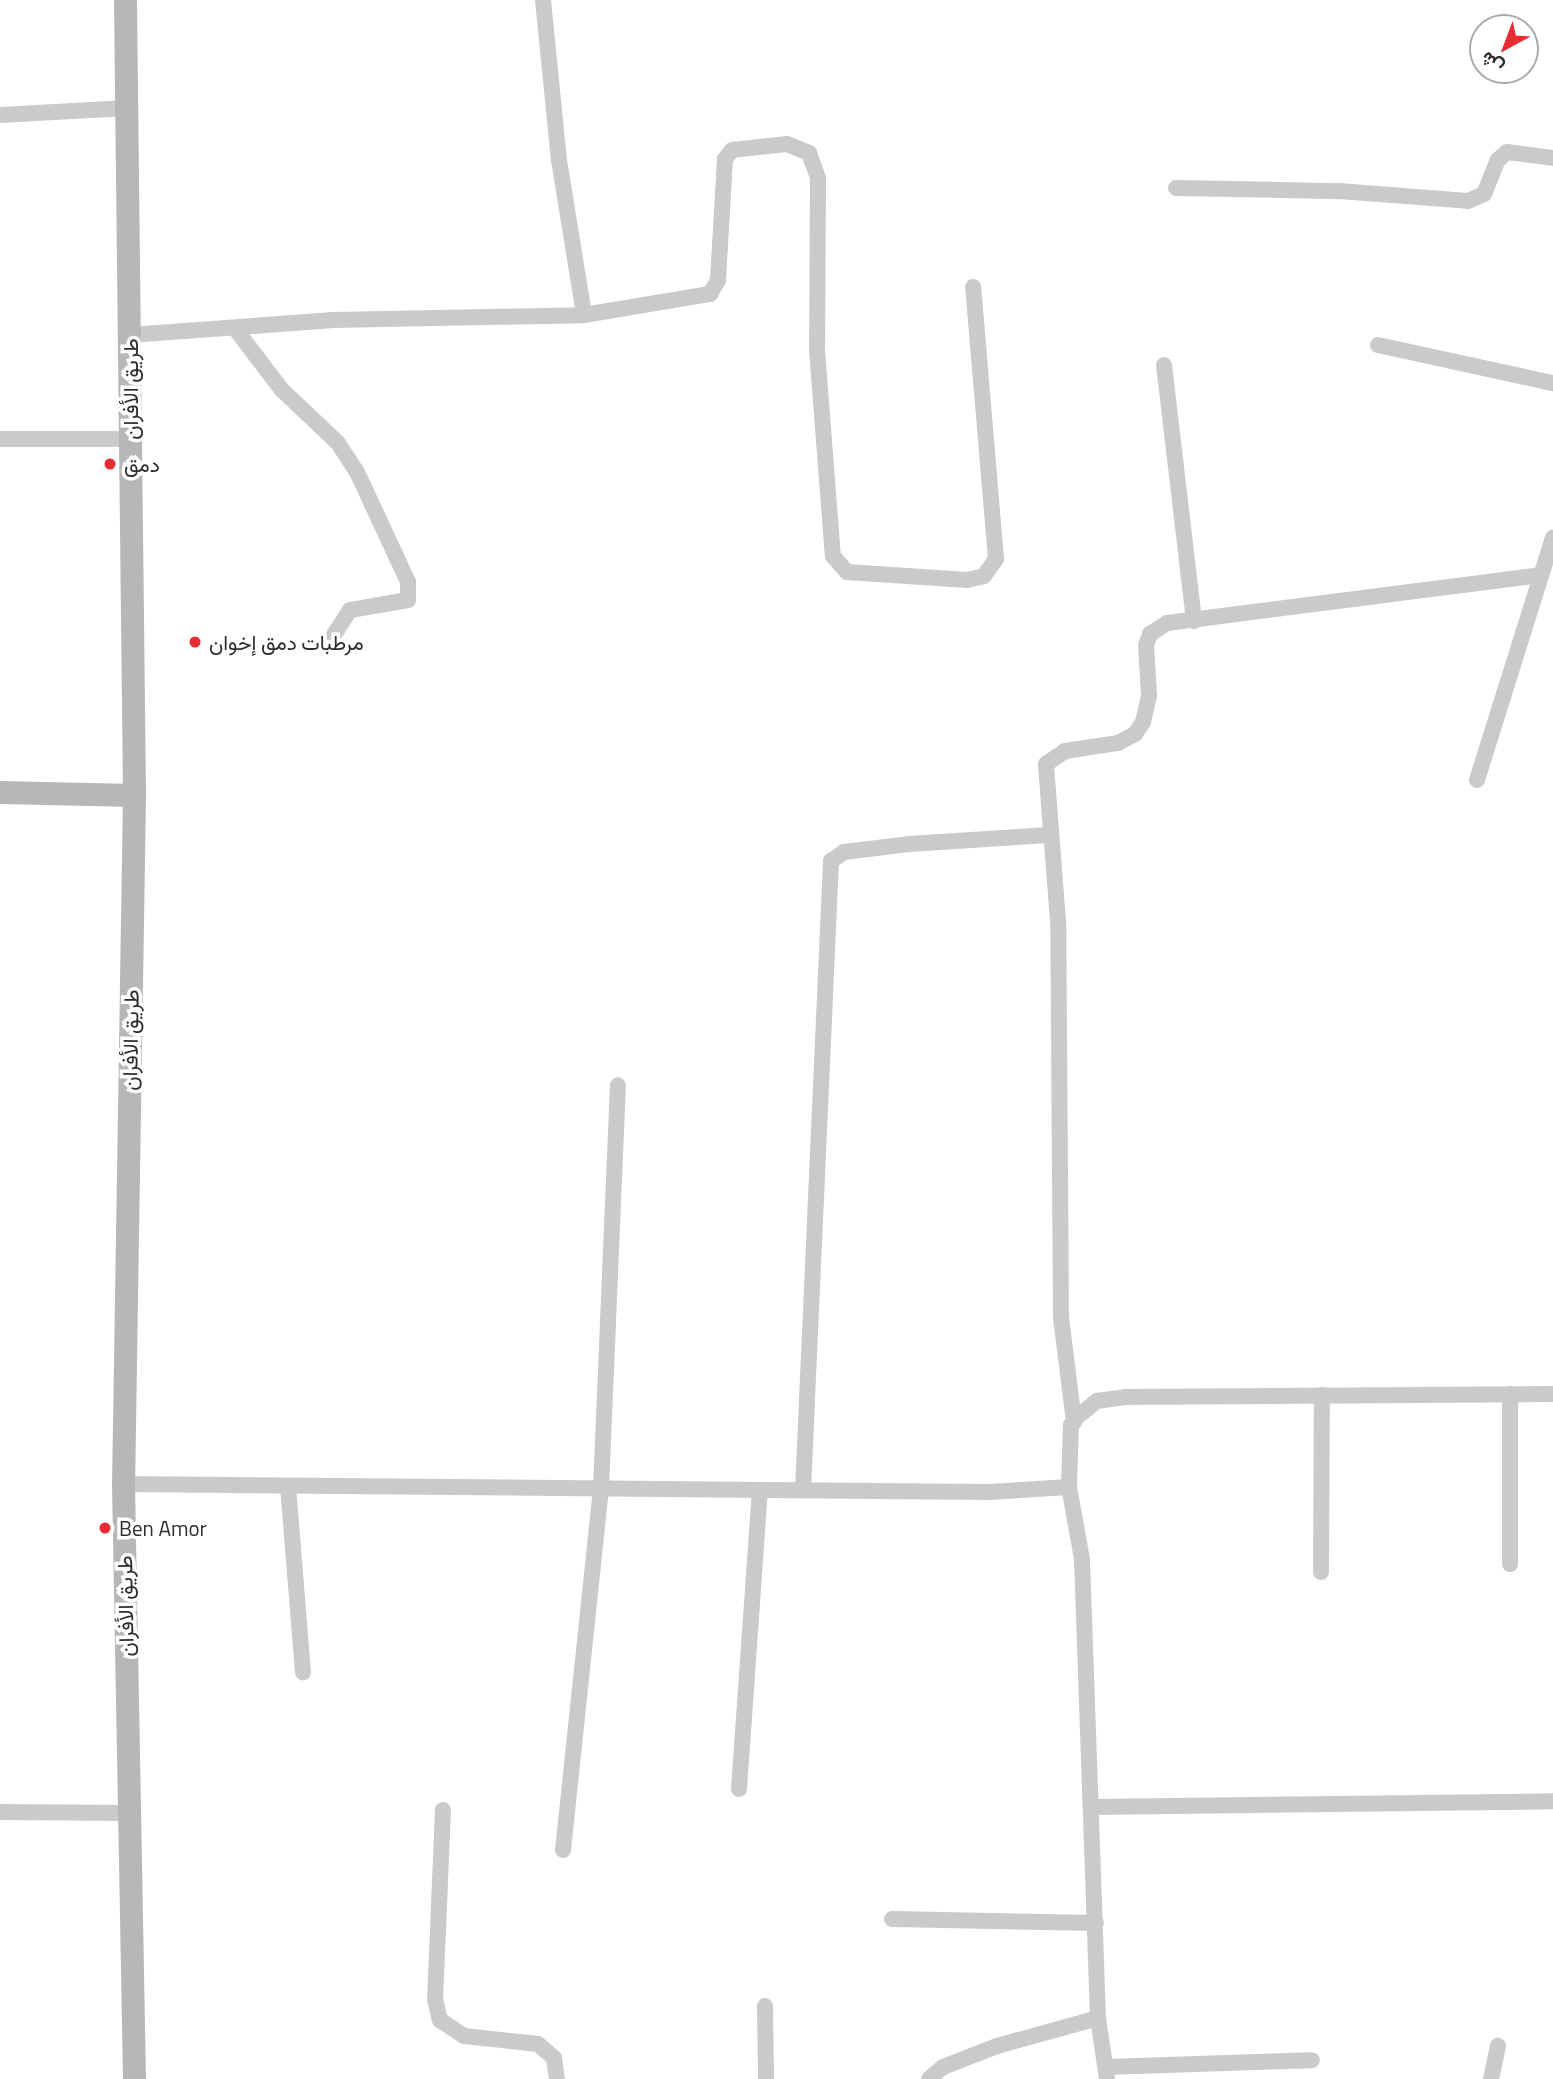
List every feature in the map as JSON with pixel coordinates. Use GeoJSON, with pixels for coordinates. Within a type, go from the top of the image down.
{"type":"FeatureCollection","features":[{"type":"Feature","properties":{"kind":"main road","name":"طريق الأفران"},"geometry":{"type":"LineString","coordinates":[[125,0],[134,795],[124,1484],[134,2079]]}},
{"type":"Feature","properties":{"kind":"main road"},"geometry":{"type":"LineString","coordinates":[[0,792],[134,795]]}},
{"type":"Feature","properties":{"kind":"street"},"geometry":{"type":"LineString","coordinates":[[543,0],[559,160],[584,315]]}},
{"type":"Feature","properties":{"kind":"street"},"geometry":{"type":"LineString","coordinates":[[0,116],[127,108]]}},
{"type":"Feature","properties":{"kind":"street"},"geometry":{"type":"LineString","coordinates":[[130,335],[237,331],[333,320],[584,315],[710,294],[718,280],[725,159],[732,150],[787,144],[809,153],[818,178],[817,350],[833,556],[847,572],[967,580],[984,576],[996,559],[973,287]]}},
{"type":"Feature","properties":{"kind":"street"},"geometry":{"type":"LineString","coordinates":[[1176,188],[1339,191],[1468,201],[1484,194],[1498,160],[1507,152],[1553,158]]}},
{"type":"Feature","properties":{"kind":"street"},"geometry":{"type":"LineString","coordinates":[[237,331],[282,390],[338,443],[357,472],[408,582],[408,600],[350,610],[334,635]]}},
{"type":"Feature","properties":{"kind":"street"},"geometry":{"type":"LineString","coordinates":[[1378,345],[1553,383]]}},
{"type":"Feature","properties":{"kind":"street"},"geometry":{"type":"LineString","coordinates":[[1164,365],[1194,621]]}},
{"type":"Feature","properties":{"kind":"street"},"geometry":{"type":"LineString","coordinates":[[0,439],[130,439]]}},
{"type":"Feature","properties":{"kind":"street"},"geometry":{"type":"LineString","coordinates":[[1476,780],[1553,538]]}},
{"type":"Feature","properties":{"kind":"street"},"geometry":{"type":"LineString","coordinates":[[1312,2060],[1107,2073],[1098,2018],[1082,1559],[1069,1487],[1074,1422],[1061,1317],[1058,921],[1045,775],[1049,758],[1065,751],[1118,743],[1135,734],[1143,722],[1149,695],[1146,645],[1150,634],[1167,623],[1541,575]]}},
{"type":"Feature","properties":{"kind":"street"},"geometry":{"type":"LineString","coordinates":[[803,1490],[831,861],[844,852],[909,844],[1050,835]]}},
{"type":"Feature","properties":{"kind":"street"},"geometry":{"type":"LineString","coordinates":[[563,1850],[601,1489],[618,1085]]}},
{"type":"Feature","properties":{"kind":"street"},"geometry":{"type":"LineString","coordinates":[[1510,1394],[1510,1564]]}},
{"type":"Feature","properties":{"kind":"street"},"geometry":{"type":"LineString","coordinates":[[1074,1422],[1097,1401],[1125,1396],[1553,1394]]}},
{"type":"Feature","properties":{"kind":"street"},"geometry":{"type":"LineString","coordinates":[[1321,1572],[1322,1395]]}},
{"type":"Feature","properties":{"kind":"street"},"geometry":{"type":"LineString","coordinates":[[124,1484],[989,1492],[1069,1487]]}},
{"type":"Feature","properties":{"kind":"street"},"geometry":{"type":"LineString","coordinates":[[288,1486],[303,1672]]}},
{"type":"Feature","properties":{"kind":"street"},"geometry":{"type":"LineString","coordinates":[[739,1789],[760,1490]]}},
{"type":"Feature","properties":{"kind":"street"},"geometry":{"type":"LineString","coordinates":[[1092,1807],[1553,1801]]}},
{"type":"Feature","properties":{"kind":"street"},"geometry":{"type":"LineString","coordinates":[[443,1810],[435,1999],[440,2020],[464,2036],[538,2044],[554,2058],[557,2079]]}},
{"type":"Feature","properties":{"kind":"street"},"geometry":{"type":"LineString","coordinates":[[0,1812],[128,1813]]}},
{"type":"Feature","properties":{"kind":"street"},"geometry":{"type":"LineString","coordinates":[[892,1919],[1096,1923]]}},
{"type":"Feature","properties":{"kind":"street"},"geometry":{"type":"LineString","coordinates":[[765,2006],[766,2079]]}},
{"type":"Feature","properties":{"kind":"street"},"geometry":{"type":"LineString","coordinates":[[929,2079],[943,2067],[997,2046],[1098,2018]]}},
{"type":"Feature","properties":{"kind":"street"},"geometry":{"type":"LineString","coordinates":[[1491,2079],[1498,2046]]}},
{"type":"Feature","properties":{"kind":"place","name":"دمق"},"geometry":{"type":"Point","coordinates":[110,464]}},
{"type":"Feature","properties":{"kind":"place","name":"مرطبات دمق إخوان"},"geometry":{"type":"Point","coordinates":[195,642]}},
{"type":"Feature","properties":{"kind":"place","name":"Ben Amor"},"geometry":{"type":"Point","coordinates":[105,1528]}}]}
